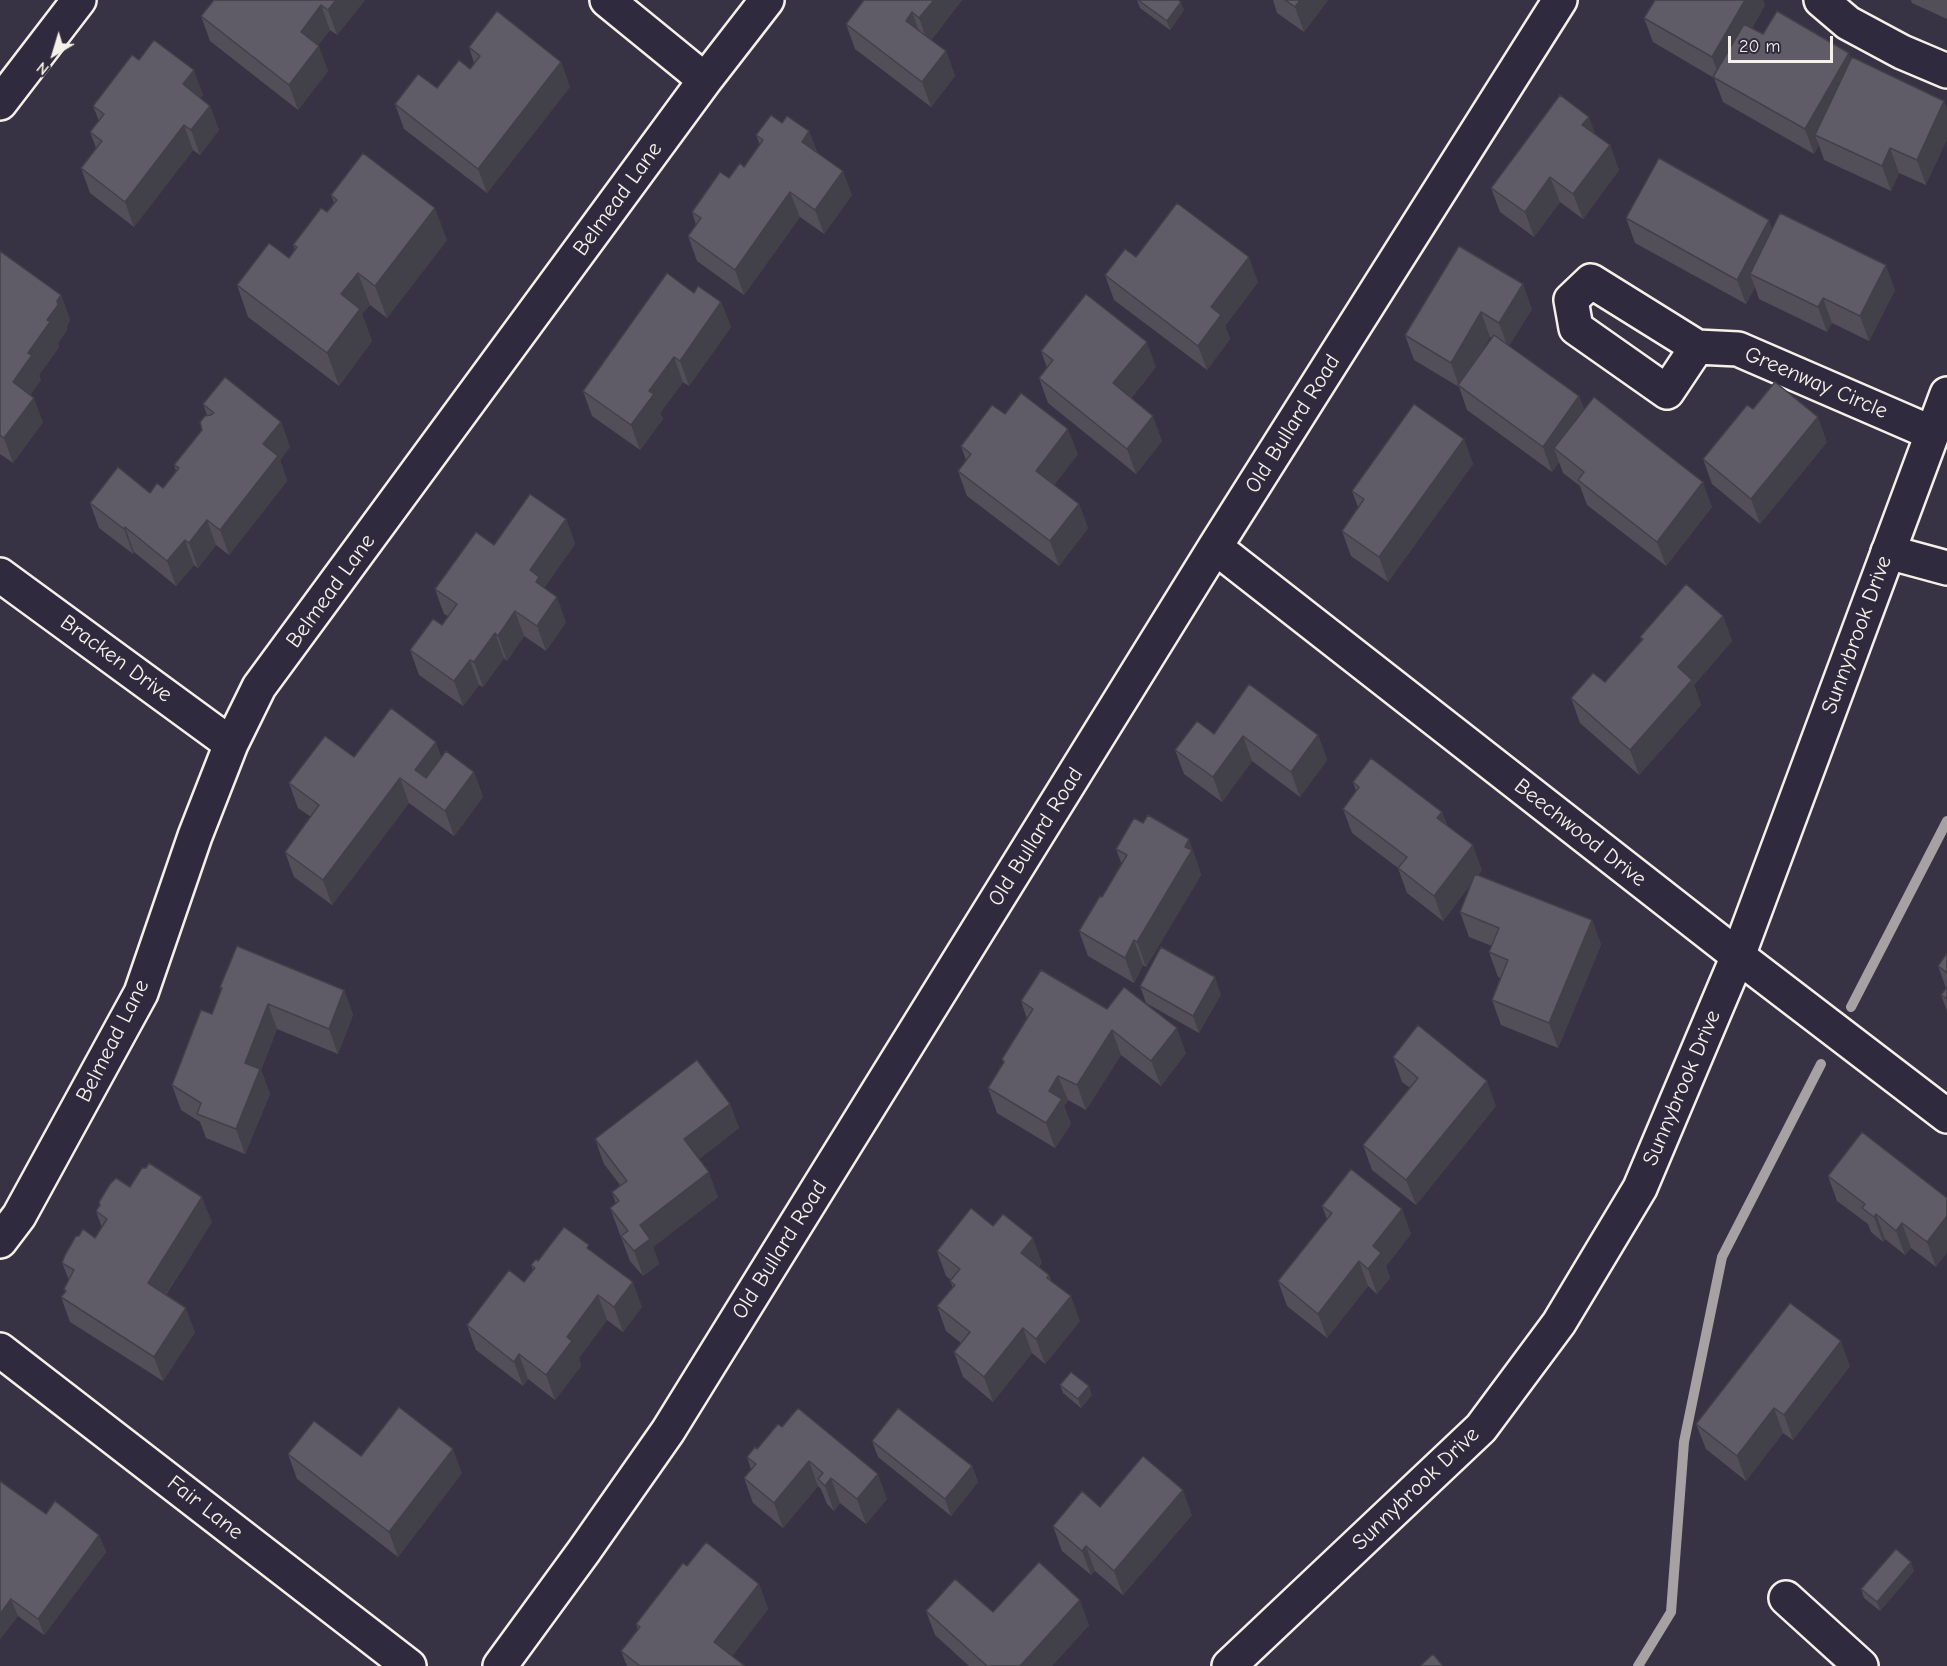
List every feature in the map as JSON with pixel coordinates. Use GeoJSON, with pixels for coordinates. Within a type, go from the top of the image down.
{"type":"FeatureCollection","features":[{"type":"Feature","properties":{"kind":"street"},"geometry":{"type":"LineString","coordinates":[[0,103],[79,0]]}},
{"type":"Feature","properties":{"kind":"street"},"geometry":{"type":"LineString","coordinates":[[607,0],[705,80]]}},
{"type":"Feature","properties":{"kind":"street","name":"Belmead Lane"},"geometry":{"type":"LineString","coordinates":[[0,1241],[19,1216],[141,993],[195,836],[231,744],[259,687],[705,80],[767,0]]}},
{"type":"Feature","properties":{"kind":"street","name":"Old Bullard Road"},"geometry":{"type":"LineString","coordinates":[[500,1666],[668,1431],[1215,547],[1560,0]]}},
{"type":"Feature","properties":{"kind":"street"},"geometry":{"type":"LineString","coordinates":[[1821,0],[1855,12],[1902,52],[1947,71]]}},
{"type":"Feature","properties":{"kind":"street","name":"Greenway Circle"},"geometry":{"type":"LineString","coordinates":[[1697,347],[1738,349],[1932,433]]}},
{"type":"Feature","properties":{"kind":"street","name":"Sunnybrook Drive"},"geometry":{"type":"LineString","coordinates":[[1229,1666],[1481,1428],[1559,1323],[1640,1188],[1738,956],[1947,394]]}},
{"type":"Feature","properties":{"kind":"street","name":"Beechwood Drive"},"geometry":{"type":"LineString","coordinates":[[1215,547],[1738,956],[1947,1116]]}},
{"type":"Feature","properties":{"kind":"street"},"geometry":{"type":"LineString","coordinates":[[1888,552],[1947,568]]}},
{"type":"Feature","properties":{"kind":"street","name":"Bracken Drive"},"geometry":{"type":"LineString","coordinates":[[0,574],[231,744]]}},
{"type":"Feature","properties":{"kind":"street","name":"Fair Lane"},"geometry":{"type":"LineString","coordinates":[[0,1350],[409,1666]]}},
{"type":"Feature","properties":{"kind":"street"},"geometry":{"type":"LineString","coordinates":[[1786,1598],[1861,1666]]}},
{"type":"Feature","properties":{"kind":"building"},"geometry":{"type":"Polygon","coordinates":[[[214,0],[336,0],[328,10],[321,5],[301,32],[319,46],[289,85],[201,16],[214,0]]]}},
{"type":"Feature","properties":{"kind":"building"},"geometry":{"type":"Polygon","coordinates":[[[864,0],[934,0],[919,18],[912,12],[906,21],[946,51],[922,82],[846,24],[864,0]]]}},
{"type":"Feature","properties":{"kind":"building"},"geometry":{"type":"Polygon","coordinates":[[[1138,0],[1178,0],[1181,2],[1167,21],[1138,0]]]}},
{"type":"Feature","properties":{"kind":"building"},"geometry":{"type":"Polygon","coordinates":[[[1285,0],[1300,0],[1295,7],[1285,0]]]}},
{"type":"Feature","properties":{"kind":"building"},"geometry":{"type":"Polygon","coordinates":[[[1655,0],[1745,0],[1712,57],[1644,18],[1655,0]]]}},
{"type":"Feature","properties":{"kind":"building"},"geometry":{"type":"Polygon","coordinates":[[[497,11],[561,62],[478,169],[395,104],[418,74],[437,88],[459,60],[470,69],[480,56],[469,47],[497,11]]]}},
{"type":"Feature","properties":{"kind":"building"},"geometry":{"type":"Polygon","coordinates":[[[1777,11],[1849,53],[1805,129],[1713,77],[1744,24],[1763,34],[1777,11]]]}},
{"type":"Feature","properties":{"kind":"building"},"geometry":{"type":"Polygon","coordinates":[[[154,40],[194,70],[183,84],[210,106],[191,130],[184,125],[125,202],[81,168],[102,141],[90,132],[104,114],[93,106],[132,55],[139,60],[154,40]]]}},
{"type":"Feature","properties":{"kind":"building"},"geometry":{"type":"Polygon","coordinates":[[[1852,57],[1944,101],[1917,160],[1890,148],[1882,166],[1815,135],[1852,57]]]}},
{"type":"Feature","properties":{"kind":"building"},"geometry":{"type":"Polygon","coordinates":[[[1560,95],[1589,117],[1582,125],[1610,145],[1573,194],[1550,177],[1525,212],[1491,188],[1560,95]]]}},
{"type":"Feature","properties":{"kind":"building"},"geometry":{"type":"Polygon","coordinates":[[[771,115],[782,123],[787,116],[809,131],[802,142],[843,171],[815,210],[790,192],[735,270],[688,236],[701,218],[692,212],[720,172],[729,178],[740,163],[744,167],[763,140],[756,135],[771,115]]]}},
{"type":"Feature","properties":{"kind":"building"},"geometry":{"type":"Polygon","coordinates":[[[363,153],[435,208],[375,286],[358,273],[341,294],[360,309],[327,353],[237,285],[269,243],[289,258],[297,247],[293,245],[321,208],[327,212],[337,200],[331,195],[363,153]]]}},
{"type":"Feature","properties":{"kind":"building"},"geometry":{"type":"Polygon","coordinates":[[[1659,158],[1769,220],[1737,280],[1626,218],[1659,158]]]}},
{"type":"Feature","properties":{"kind":"building"},"geometry":{"type":"Polygon","coordinates":[[[1177,203],[1249,257],[1211,307],[1221,315],[1198,346],[1105,275],[1125,249],[1136,257],[1177,203]]]}},
{"type":"Feature","properties":{"kind":"building"},"geometry":{"type":"Polygon","coordinates":[[[1780,213],[1886,265],[1860,316],[1823,298],[1818,307],[1750,274],[1780,213]]]}},
{"type":"Feature","properties":{"kind":"building"},"geometry":{"type":"Polygon","coordinates":[[[1459,246],[1523,284],[1499,323],[1481,312],[1451,363],[1405,335],[1459,246]]]}},
{"type":"Feature","properties":{"kind":"building"},"geometry":{"type":"Polygon","coordinates":[[[0,251],[61,295],[57,301],[58,305],[47,320],[50,322],[28,353],[32,355],[13,382],[34,398],[4,438],[0,435],[0,251]]]}},
{"type":"Feature","properties":{"kind":"building"},"geometry":{"type":"Polygon","coordinates":[[[667,273],[694,293],[698,286],[721,302],[680,361],[674,357],[649,391],[654,394],[631,425],[583,391],[667,273]]]}},
{"type":"Feature","properties":{"kind":"building"},"geometry":{"type":"Polygon","coordinates":[[[1086,294],[1147,342],[1113,383],[1153,416],[1127,449],[1039,378],[1053,360],[1041,351],[1086,294]]]}},
{"type":"Feature","properties":{"kind":"building"},"geometry":{"type":"Polygon","coordinates":[[[1494,335],[1579,396],[1543,447],[1458,385],[1494,335]]]}},
{"type":"Feature","properties":{"kind":"building"},"geometry":{"type":"Polygon","coordinates":[[[225,377],[281,422],[263,444],[278,456],[220,530],[207,520],[189,543],[185,540],[167,561],[125,527],[124,529],[90,503],[118,467],[150,493],[157,483],[163,488],[179,468],[174,465],[202,430],[200,422],[205,416],[214,413],[203,404],[225,377]]]}},
{"type":"Feature","properties":{"kind":"building"},"geometry":{"type":"Polygon","coordinates":[[[1775,382],[1818,417],[1751,499],[1703,459],[1747,405],[1753,409],[1775,382]]]}},
{"type":"Feature","properties":{"kind":"building"},"geometry":{"type":"Polygon","coordinates":[[[1021,393],[1068,429],[1036,471],[1079,504],[1050,541],[958,471],[971,454],[961,446],[992,405],[1005,414],[1021,393]]]}},
{"type":"Feature","properties":{"kind":"building"},"geometry":{"type":"Polygon","coordinates":[[[1594,397],[1703,482],[1657,542],[1578,480],[1584,472],[1554,448],[1594,397]]]}},
{"type":"Feature","properties":{"kind":"building"},"geometry":{"type":"Polygon","coordinates":[[[1414,404],[1464,439],[1379,557],[1342,531],[1364,499],[1352,491],[1414,404]]]}},
{"type":"Feature","properties":{"kind":"building"},"geometry":{"type":"Polygon","coordinates":[[[530,494],[566,519],[530,570],[539,577],[536,582],[557,597],[537,626],[515,611],[498,636],[495,633],[474,662],[470,660],[454,681],[410,650],[433,619],[442,625],[457,604],[435,589],[476,532],[494,545],[530,494]]]}},
{"type":"Feature","properties":{"kind":"building"},"geometry":{"type":"Polygon","coordinates":[[[1686,584],[1723,616],[1678,667],[1692,680],[1630,750],[1571,698],[1593,673],[1605,682],[1643,639],[1640,637],[1686,584]]]}},
{"type":"Feature","properties":{"kind":"building"},"geometry":{"type":"Polygon","coordinates":[[[1249,684],[1318,735],[1291,772],[1243,736],[1213,777],[1175,750],[1197,721],[1214,734],[1249,684]]]}},
{"type":"Feature","properties":{"kind":"building"},"geometry":{"type":"Polygon","coordinates":[[[391,708],[436,742],[415,770],[426,778],[446,751],[474,772],[445,811],[400,778],[323,880],[285,852],[319,805],[289,783],[325,736],[354,757],[391,708]]]}},
{"type":"Feature","properties":{"kind":"building"},"geometry":{"type":"Polygon","coordinates":[[[1371,758],[1442,812],[1437,818],[1473,845],[1434,896],[1398,868],[1407,857],[1343,809],[1359,787],[1353,782],[1371,758]]]}},
{"type":"Feature","properties":{"kind":"building"},"geometry":{"type":"Polygon","coordinates":[[[1148,815],[1189,839],[1185,847],[1192,850],[1137,942],[1134,940],[1125,958],[1079,931],[1127,855],[1116,849],[1134,818],[1143,823],[1148,815]]]}},
{"type":"Feature","properties":{"kind":"building"},"geometry":{"type":"Polygon","coordinates":[[[1475,874],[1592,920],[1549,1023],[1492,1000],[1508,960],[1489,952],[1499,928],[1460,912],[1475,874]]]}},
{"type":"Feature","properties":{"kind":"building"},"geometry":{"type":"Polygon","coordinates":[[[237,946],[344,990],[329,1029],[268,1004],[245,1063],[260,1069],[236,1129],[197,1114],[201,1103],[172,1085],[201,1010],[212,1014],[222,988],[220,987],[237,946]]]}},
{"type":"Feature","properties":{"kind":"building"},"geometry":{"type":"Polygon","coordinates":[[[1161,947],[1215,977],[1193,1016],[1140,986],[1161,947]]]}},
{"type":"Feature","properties":{"kind":"building"},"geometry":{"type":"Polygon","coordinates":[[[1947,953],[1947,973],[1938,966],[1947,953]]]}},
{"type":"Feature","properties":{"kind":"building"},"geometry":{"type":"Polygon","coordinates":[[[1041,970],[1107,1009],[1124,987],[1177,1028],[1151,1061],[1112,1030],[1077,1085],[1058,1076],[1049,1091],[1062,1099],[1046,1123],[988,1088],[1004,1062],[1002,1059],[1033,1009],[1021,1001],[1041,970]]]}},
{"type":"Feature","properties":{"kind":"building"},"geometry":{"type":"Polygon","coordinates":[[[1947,987],[1947,999],[1941,995],[1947,987]]]}},
{"type":"Feature","properties":{"kind":"building"},"geometry":{"type":"Polygon","coordinates":[[[1418,1025],[1487,1081],[1406,1180],[1363,1145],[1418,1078],[1393,1057],[1418,1025]]]}},
{"type":"Feature","properties":{"kind":"building"},"geometry":{"type":"Polygon","coordinates":[[[697,1060],[730,1104],[684,1139],[709,1172],[640,1225],[650,1239],[634,1251],[621,1236],[628,1231],[610,1208],[619,1201],[612,1192],[627,1181],[595,1139],[697,1060]]]}},
{"type":"Feature","properties":{"kind":"building"},"geometry":{"type":"Polygon","coordinates":[[[1862,1132],[1947,1198],[1947,1216],[1927,1242],[1902,1223],[1896,1231],[1876,1214],[1874,1217],[1862,1208],[1865,1204],[1828,1176],[1862,1132]]]}},
{"type":"Feature","properties":{"kind":"building"},"geometry":{"type":"Polygon","coordinates":[[[149,1163],[202,1197],[148,1283],[186,1308],[154,1357],[61,1297],[66,1291],[64,1289],[74,1270],[62,1263],[65,1255],[83,1229],[95,1238],[107,1219],[96,1211],[110,1184],[116,1178],[130,1187],[142,1168],[146,1168],[149,1163]]]}},
{"type":"Feature","properties":{"kind":"building"},"geometry":{"type":"Polygon","coordinates":[[[1351,1169],[1402,1209],[1373,1246],[1381,1253],[1368,1269],[1359,1261],[1318,1314],[1278,1281],[1332,1213],[1322,1206],[1351,1169]]]}},
{"type":"Feature","properties":{"kind":"building"},"geometry":{"type":"Polygon","coordinates":[[[971,1208],[993,1226],[1003,1214],[1033,1238],[1021,1253],[1049,1275],[1047,1278],[1071,1296],[1036,1339],[1023,1328],[984,1377],[954,1352],[970,1332],[937,1306],[955,1285],[950,1281],[960,1269],[937,1251],[971,1208]]]}},
{"type":"Feature","properties":{"kind":"building"},"geometry":{"type":"Polygon","coordinates":[[[564,1227],[589,1245],[587,1248],[633,1282],[614,1307],[598,1295],[567,1337],[572,1341],[546,1375],[519,1354],[514,1362],[467,1325],[509,1270],[524,1282],[535,1268],[531,1265],[536,1259],[538,1261],[564,1227]]]}},
{"type":"Feature","properties":{"kind":"building"},"geometry":{"type":"Polygon","coordinates":[[[1790,1303],[1841,1341],[1784,1415],[1774,1408],[1737,1456],[1696,1424],[1790,1303]]]}},
{"type":"Feature","properties":{"kind":"building"},"geometry":{"type":"Polygon","coordinates":[[[1071,1372],[1089,1386],[1078,1399],[1060,1385],[1071,1372]]]}},
{"type":"Feature","properties":{"kind":"building"},"geometry":{"type":"Polygon","coordinates":[[[399,1407],[453,1449],[389,1532],[288,1454],[314,1421],[361,1456],[399,1407]]]}},
{"type":"Feature","properties":{"kind":"building"},"geometry":{"type":"Polygon","coordinates":[[[798,1408],[878,1474],[857,1499],[831,1478],[825,1486],[818,1479],[823,1473],[809,1461],[774,1503],[744,1478],[756,1464],[747,1457],[755,1447],[757,1449],[778,1424],[782,1427],[798,1408]]]}},
{"type":"Feature","properties":{"kind":"building"},"geometry":{"type":"Polygon","coordinates":[[[898,1408],[972,1466],[945,1499],[872,1441],[898,1408]]]}},
{"type":"Feature","properties":{"kind":"building"},"geometry":{"type":"Polygon","coordinates":[[[1143,1456],[1183,1490],[1114,1571],[1086,1546],[1082,1551],[1053,1526],[1082,1491],[1100,1507],[1143,1456]]]}},
{"type":"Feature","properties":{"kind":"building"},"geometry":{"type":"Polygon","coordinates":[[[0,1481],[46,1514],[55,1501],[99,1535],[38,1619],[11,1599],[0,1614],[0,1481]]]}},
{"type":"Feature","properties":{"kind":"building"},"geometry":{"type":"Polygon","coordinates":[[[706,1542],[759,1584],[714,1642],[745,1666],[640,1666],[621,1651],[640,1627],[636,1624],[683,1563],[687,1566],[706,1542]]]}},
{"type":"Feature","properties":{"kind":"building"},"geometry":{"type":"Polygon","coordinates":[[[1896,1549],[1911,1562],[1877,1602],[1861,1589],[1896,1549]]]}},
{"type":"Feature","properties":{"kind":"building"},"geometry":{"type":"Polygon","coordinates":[[[1039,1562],[1080,1600],[1020,1666],[987,1666],[926,1611],[955,1579],[993,1612],[1039,1562]]]}},
{"type":"Feature","properties":{"kind":"building"},"geometry":{"type":"Polygon","coordinates":[[[1433,1654],[1443,1666],[1420,1666],[1433,1654]]]}},
{"type":"Feature","properties":{"kind":"waterway"},"geometry":{"type":"LineString","coordinates":[[1851,1007],[1947,821]]}},
{"type":"Feature","properties":{"kind":"waterway"},"geometry":{"type":"LineString","coordinates":[[1638,1666],[1671,1612],[1684,1442],[1722,1257],[1821,1064]]}}]}
